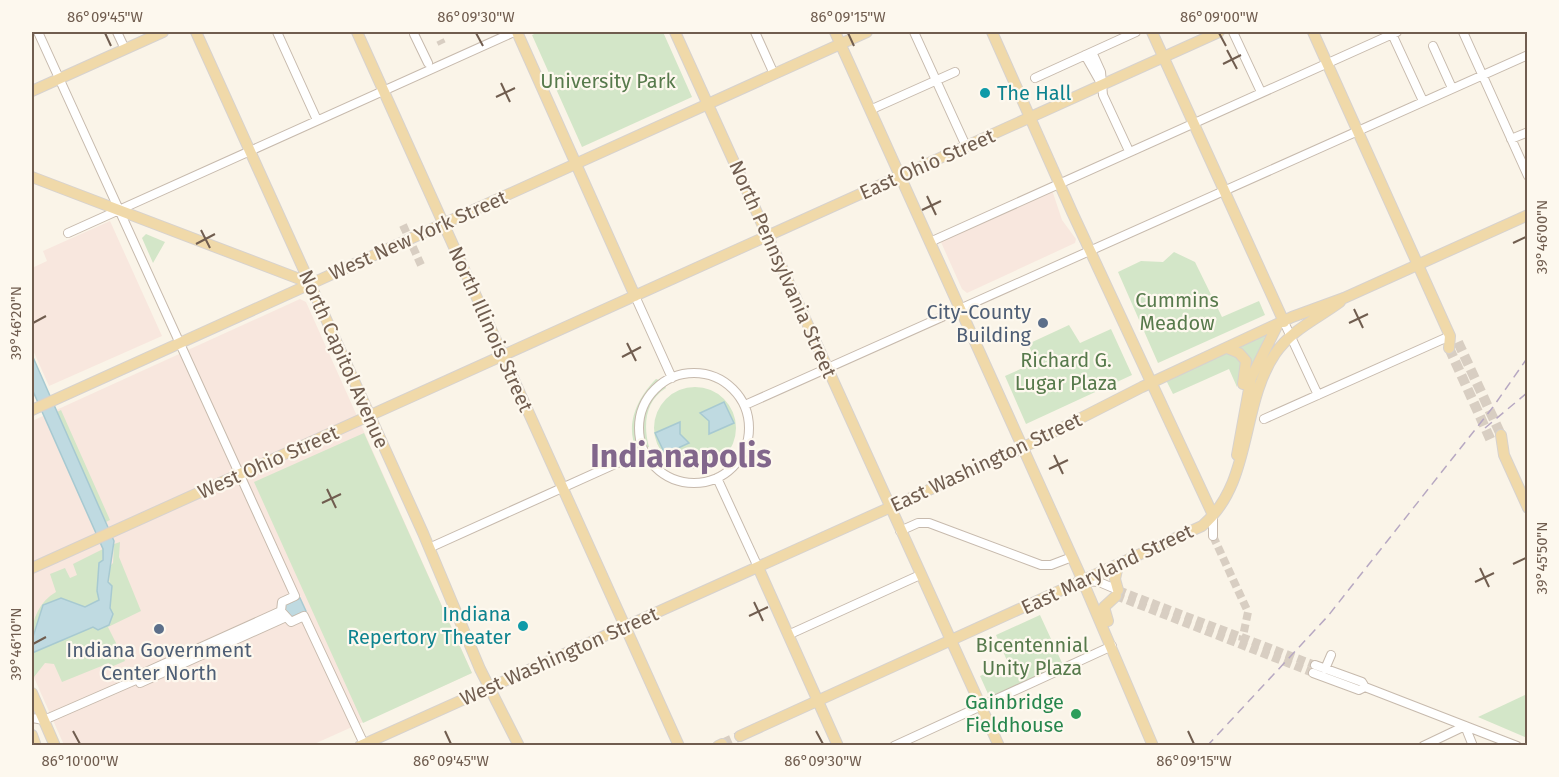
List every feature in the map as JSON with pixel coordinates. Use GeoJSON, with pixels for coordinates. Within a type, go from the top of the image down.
{"type":"FeatureCollection","features":[{"type":"Feature","properties":{"kind":"main road"},"geometry":{"type":"LineString","coordinates":[[32,91],[163,32]]}},
{"type":"Feature","properties":{"kind":"main road","name":"North Capitol Avenue"},"geometry":{"type":"LineString","coordinates":[[196,32],[429,548],[463,631],[519,746]]}},
{"type":"Feature","properties":{"kind":"main road","name":"North Illinois Street"},"geometry":{"type":"LineString","coordinates":[[357,32],[679,746]]}},
{"type":"Feature","properties":{"kind":"main road"},"geometry":{"type":"LineString","coordinates":[[516,32],[635,296]]}},
{"type":"Feature","properties":{"kind":"main road","name":"North Pennsylvania Street"},"geometry":{"type":"LineString","coordinates":[[675,32],[999,746]]}},
{"type":"Feature","properties":{"kind":"main road"},"geometry":{"type":"LineString","coordinates":[[835,32],[1083,581],[1154,746]]}},
{"type":"Feature","properties":{"kind":"main road","name":"West New York Street"},"geometry":{"type":"LineString","coordinates":[[33,409],[863,32]]}},
{"type":"Feature","properties":{"kind":"main road"},"geometry":{"type":"LineString","coordinates":[[992,32],[1151,382],[1214,514]]}},
{"type":"Feature","properties":{"kind":"main road"},"geometry":{"type":"LineString","coordinates":[[1152,32],[1284,321],[1276,326],[1251,378],[1237,441]]}},
{"type":"Feature","properties":{"kind":"main road","name":"East Ohio Street"},"geometry":{"type":"LineString","coordinates":[[635,296],[1220,32]]}},
{"type":"Feature","properties":{"kind":"main road"},"geometry":{"type":"LineString","coordinates":[[1313,32],[1453,342]]}},
{"type":"Feature","properties":{"kind":"main road"},"geometry":{"type":"LineString","coordinates":[[32,177],[310,283]]}},
{"type":"Feature","properties":{"kind":"main road","name":"East Washington Street"},"geometry":{"type":"LineString","coordinates":[[758,567],[1022,448],[1151,382],[1284,321],[1344,298],[1527,215]]}},
{"type":"Feature","properties":{"kind":"main road","name":"West Ohio Street"},"geometry":{"type":"LineString","coordinates":[[32,568],[635,296]]}},
{"type":"Feature","properties":{"kind":"main road","name":"East Washington Street"},"geometry":{"type":"LineString","coordinates":[[1291,336],[1344,298]]}},
{"type":"Feature","properties":{"kind":"main road","name":"East Maryland Street"},"geometry":{"type":"LineString","coordinates":[[740,736],[1194,531],[1214,514],[1235,476],[1263,377],[1275,354],[1291,336]]}},
{"type":"Feature","properties":{"kind":"main road"},"geometry":{"type":"LineString","coordinates":[[1227,348],[1240,354],[1247,364],[1239,404],[1235,476]]}},
{"type":"Feature","properties":{"kind":"main road"},"geometry":{"type":"LineString","coordinates":[[1496,439],[1527,508]]}},
{"type":"Feature","properties":{"kind":"main road"},"geometry":{"type":"LineString","coordinates":[[1118,565],[1115,578],[1117,593],[1107,602],[1103,610],[1122,670]]}},
{"type":"Feature","properties":{"kind":"main road"},"geometry":{"type":"LineString","coordinates":[[758,567],[838,746]]}},
{"type":"Feature","properties":{"kind":"main road","name":"West Washington Street"},"geometry":{"type":"LineString","coordinates":[[362,745],[758,567]]}},
{"type":"Feature","properties":{"kind":"main road"},"geometry":{"type":"LineString","coordinates":[[32,693],[55,746]]}},
{"type":"Feature","properties":{"kind":"main road"},"geometry":{"type":"LineString","coordinates":[[1149,731],[1159,746]]}},
{"type":"Feature","properties":{"kind":"main road"},"geometry":{"type":"LineString","coordinates":[[32,735],[36,746]]}},
{"type":"Feature","properties":{"kind":"street"},"geometry":{"type":"LineString","coordinates":[[38,32],[295,596],[282,602],[283,614],[291,622],[304,616],[362,745]]}},
{"type":"Feature","properties":{"kind":"street"},"geometry":{"type":"LineString","coordinates":[[117,32],[125,49]]}},
{"type":"Feature","properties":{"kind":"street"},"geometry":{"type":"LineString","coordinates":[[277,32],[317,120]]}},
{"type":"Feature","properties":{"kind":"street"},"geometry":{"type":"LineString","coordinates":[[68,233],[516,32]]}},
{"type":"Feature","properties":{"kind":"street"},"geometry":{"type":"LineString","coordinates":[[755,32],[774,74]]}},
{"type":"Feature","properties":{"kind":"street"},"geometry":{"type":"LineString","coordinates":[[914,32],[966,146]]}},
{"type":"Feature","properties":{"kind":"street"},"geometry":{"type":"LineString","coordinates":[[1035,78],[1089,54],[1119,35],[1136,32]]}},
{"type":"Feature","properties":{"kind":"street"},"geometry":{"type":"LineString","coordinates":[[1233,32],[1261,92]]}},
{"type":"Feature","properties":{"kind":"street"},"geometry":{"type":"LineString","coordinates":[[1463,32],[1527,176]]}},
{"type":"Feature","properties":{"kind":"street"},"geometry":{"type":"LineString","coordinates":[[930,242],[1395,33],[1423,101]]}},
{"type":"Feature","properties":{"kind":"street"},"geometry":{"type":"LineString","coordinates":[[414,34],[428,63]]}},
{"type":"Feature","properties":{"kind":"street"},"geometry":{"type":"LineString","coordinates":[[1433,46],[1452,88]]}},
{"type":"Feature","properties":{"kind":"street"},"geometry":{"type":"LineString","coordinates":[[1089,54],[1094,75],[1102,85],[1103,95],[1129,151]]}},
{"type":"Feature","properties":{"kind":"street"},"geometry":{"type":"LineString","coordinates":[[745,405],[1527,55]]}},
{"type":"Feature","properties":{"kind":"street"},"geometry":{"type":"LineString","coordinates":[[870,110],[955,72]]}},
{"type":"Feature","properties":{"kind":"street"},"geometry":{"type":"LineString","coordinates":[[1511,139],[1527,132]]}},
{"type":"Feature","properties":{"kind":"street"},"geometry":{"type":"LineString","coordinates":[[635,296],[672,378]]}},
{"type":"Feature","properties":{"kind":"street"},"geometry":{"type":"LineString","coordinates":[[1284,321],[1318,395]]}},
{"type":"Feature","properties":{"kind":"street"},"geometry":{"type":"LineString","coordinates":[[1264,419],[1318,395],[1453,342]]}},
{"type":"Feature","properties":{"kind":"street"},"geometry":{"type":"LineString","coordinates":[[693,373],[715,377],[732,388],[745,405],[750,426],[746,448],[734,466],[717,478],[696,483],[675,479],[657,468],[644,451],[639,431],[641,413],[650,396],[672,378],[693,373]]}},
{"type":"Feature","properties":{"kind":"street"},"geometry":{"type":"LineString","coordinates":[[429,548],[644,451]]}},
{"type":"Feature","properties":{"kind":"street"},"geometry":{"type":"LineString","coordinates":[[717,478],[758,567]]}},
{"type":"Feature","properties":{"kind":"street"},"geometry":{"type":"LineString","coordinates":[[1213,536],[1214,514]]}},
{"type":"Feature","properties":{"kind":"street"},"geometry":{"type":"LineString","coordinates":[[900,531],[918,523],[929,523],[1044,566],[1071,556]]}},
{"type":"Feature","properties":{"kind":"street"},"geometry":{"type":"LineString","coordinates":[[788,635],[920,575]]}},
{"type":"Feature","properties":{"kind":"street"},"geometry":{"type":"LineString","coordinates":[[1083,581],[1099,582],[1117,593]]}},
{"type":"Feature","properties":{"kind":"street"},"geometry":{"type":"LineString","coordinates":[[32,718],[44,720],[136,680],[137,676],[283,614]]}},
{"type":"Feature","properties":{"kind":"street"},"geometry":{"type":"LineString","coordinates":[[894,746],[980,706],[1113,650]]}},
{"type":"Feature","properties":{"kind":"street"},"geometry":{"type":"LineString","coordinates":[[1325,669],[1331,655]]}},
{"type":"Feature","properties":{"kind":"street"},"geometry":{"type":"LineString","coordinates":[[1365,687],[1359,690],[1314,669],[1325,669],[1362,682],[1365,687],[1517,746]]}},
{"type":"Feature","properties":{"kind":"street"},"geometry":{"type":"LineString","coordinates":[[1423,746],[1465,726]]}},
{"type":"Feature","properties":{"kind":"street"},"geometry":{"type":"LineString","coordinates":[[1465,726],[1473,746]]}},
{"type":"Feature","properties":{"kind":"shaded area"},"geometry":{"type":"Polygon","coordinates":[[[1052,190],[1062,220],[1076,239],[1075,243],[967,293],[962,289],[940,240],[1052,190]]]}},
{"type":"Feature","properties":{"kind":"shaded area"},"geometry":{"type":"Polygon","coordinates":[[[110,221],[162,336],[49,386],[32,348],[32,268],[47,261],[43,251],[110,221]]]}},
{"type":"Feature","properties":{"kind":"shaded area"},"geometry":{"type":"Polygon","coordinates":[[[300,299],[306,302],[472,673],[312,745],[64,745],[32,673],[32,421],[300,299]]]}},
{"type":"Feature","properties":{"kind":"green space","name":"University Park"},"geometry":{"type":"Polygon","coordinates":[[[539,32],[663,32],[692,97],[582,147],[532,35],[539,32]]]}},
{"type":"Feature","properties":{"kind":"green space"},"geometry":{"type":"Polygon","coordinates":[[[146,234],[165,242],[153,263],[142,238],[146,234]]]}},
{"type":"Feature","properties":{"kind":"green space","name":"Cummins Meadow"},"geometry":{"type":"Polygon","coordinates":[[[1174,252],[1195,262],[1222,317],[1259,301],[1265,315],[1158,363],[1118,272],[1141,261],[1163,262],[1174,252]]]}},
{"type":"Feature","properties":{"kind":"green space","name":"Richard G. Lugar Plaza"},"geometry":{"type":"Polygon","coordinates":[[[1069,325],[1080,343],[1111,329],[1132,375],[1026,424],[1005,376],[1036,362],[1028,344],[1069,325]]]}},
{"type":"Feature","properties":{"kind":"green space"},"geometry":{"type":"Polygon","coordinates":[[[1266,335],[1252,365],[1241,367],[1237,387],[1229,369],[1173,394],[1166,380],[1266,335]]]}},
{"type":"Feature","properties":{"kind":"green space"},"geometry":{"type":"Polygon","coordinates":[[[656,379],[662,381],[666,388],[659,393],[647,414],[646,430],[649,447],[637,450],[632,431],[635,412],[649,386],[656,379]]]}},
{"type":"Feature","properties":{"kind":"green space"},"geometry":{"type":"Polygon","coordinates":[[[695,387],[711,390],[724,399],[733,412],[736,428],[733,444],[724,457],[711,466],[695,469],[679,466],[666,457],[657,444],[654,428],[657,412],[666,399],[679,390],[695,387]]]}},
{"type":"Feature","properties":{"kind":"green space"},"geometry":{"type":"Polygon","coordinates":[[[61,410],[110,520],[106,522],[57,412],[61,410]]]}},
{"type":"Feature","properties":{"kind":"green space"},"geometry":{"type":"Polygon","coordinates":[[[364,433],[472,673],[363,723],[254,482],[364,433]]]}},
{"type":"Feature","properties":{"kind":"green space"},"geometry":{"type":"Polygon","coordinates":[[[120,542],[119,557],[141,611],[108,627],[125,661],[111,667],[109,663],[62,682],[54,664],[45,663],[34,677],[32,653],[93,627],[110,608],[109,567],[113,563],[114,544],[120,542]]]}},
{"type":"Feature","properties":{"kind":"green space"},"geometry":{"type":"Polygon","coordinates":[[[103,549],[99,600],[34,631],[32,640],[37,612],[56,592],[50,574],[65,568],[70,578],[77,575],[73,564],[103,549]]]}},
{"type":"Feature","properties":{"kind":"green space","name":"Bicentennial Unity Plaza"},"geometry":{"type":"Polygon","coordinates":[[[1040,615],[1063,665],[993,705],[980,676],[1008,663],[996,635],[1040,615]]]}},
{"type":"Feature","properties":{"kind":"green space"},"geometry":{"type":"Polygon","coordinates":[[[1527,694],[1527,738],[1478,717],[1527,694]]]}},
{"type":"Feature","properties":{"kind":"water"},"geometry":{"type":"Polygon","coordinates":[[[32,355],[114,541],[108,582],[112,586],[110,608],[113,614],[109,625],[98,630],[93,627],[32,653],[32,640],[43,605],[61,598],[85,607],[99,600],[97,591],[99,563],[103,560],[103,549],[32,389],[32,355]]]}},
{"type":"Feature","properties":{"kind":"water"},"geometry":{"type":"Polygon","coordinates":[[[724,402],[734,423],[709,434],[709,421],[700,413],[724,402]]]}},
{"type":"Feature","properties":{"kind":"water"},"geometry":{"type":"Polygon","coordinates":[[[680,422],[680,434],[689,443],[665,454],[655,433],[680,422]]]}},
{"type":"Feature","properties":{"kind":"water"},"geometry":{"type":"Polygon","coordinates":[[[300,598],[306,611],[289,618],[283,606],[300,598]]]}},
{"type":"Feature","properties":{"kind":"tunnel"},"geometry":{"type":"LineString","coordinates":[[440,40],[442,44]]}},
{"type":"Feature","properties":{"kind":"tunnel"},"geometry":{"type":"LineString","coordinates":[[403,225],[421,265]]}},
{"type":"Feature","properties":{"kind":"tunnel"},"geometry":{"type":"LineString","coordinates":[[1458,342],[1501,435]]}},
{"type":"Feature","properties":{"kind":"tunnel"},"geometry":{"type":"LineString","coordinates":[[1449,348],[1492,443]]}},
{"type":"Feature","properties":{"kind":"tunnel"},"geometry":{"type":"LineString","coordinates":[[1213,536],[1248,612],[1242,641]]}},
{"type":"Feature","properties":{"kind":"tunnel"},"geometry":{"type":"LineString","coordinates":[[1118,590],[1315,665]]}},
{"type":"Feature","properties":{"kind":"tunnel"},"geometry":{"type":"LineString","coordinates":[[1116,596],[1313,673]]}},
{"type":"Feature","properties":{"kind":"tunnel"},"geometry":{"type":"LineString","coordinates":[[722,744],[740,736]]}},
{"type":"Feature","properties":{"kind":"railway"},"geometry":{"type":"LineString","coordinates":[[1207,746],[1328,616],[1493,407],[1528,357]]}},
{"type":"Feature","properties":{"kind":"railway"},"geometry":{"type":"LineString","coordinates":[[1485,428],[1528,392]]}},
{"type":"Feature","properties":{"kind":"place","name":"The Hall"},"geometry":{"type":"Point","coordinates":[985,93]}},
{"type":"Feature","properties":{"kind":"place","name":"City-County Building"},"geometry":{"type":"Point","coordinates":[1043,323]}},
{"type":"Feature","properties":{"kind":"place","name":"Indiana Repertory Theater"},"geometry":{"type":"Point","coordinates":[523,626]}},
{"type":"Feature","properties":{"kind":"place","name":"Indiana Government Center North"},"geometry":{"type":"Point","coordinates":[159,629]}},
{"type":"Feature","properties":{"kind":"place","name":"Gainbridge Fieldhouse"},"geometry":{"type":"Point","coordinates":[1076,714]}},
{"type":"Feature","properties":{"kind":"district","name":"Indianapolis"},"geometry":{"type":"Point","coordinates":[681,456]}}]}
